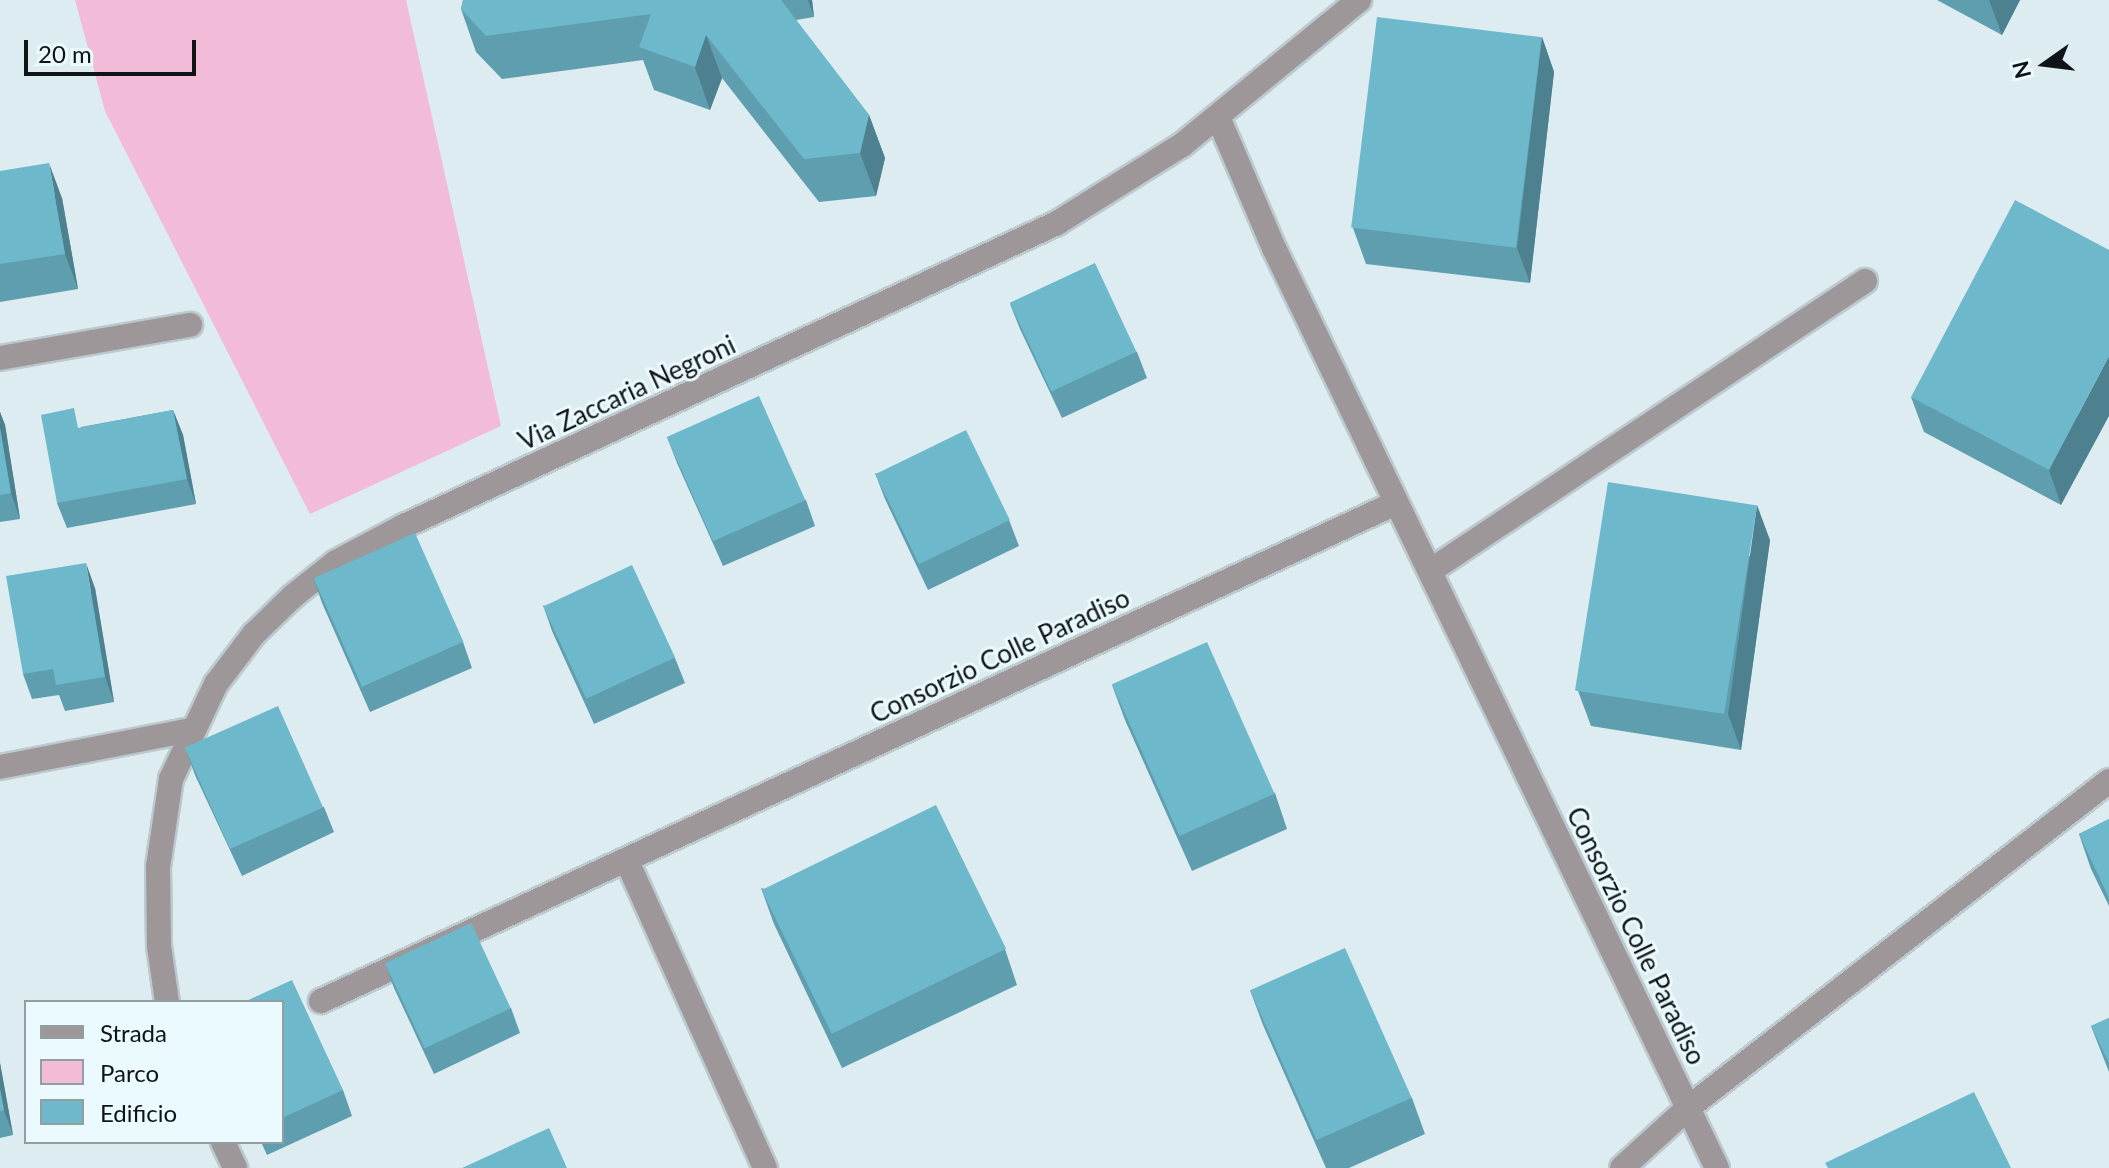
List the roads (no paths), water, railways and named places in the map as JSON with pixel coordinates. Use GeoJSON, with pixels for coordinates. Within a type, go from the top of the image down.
{"type":"FeatureCollection","features":[{"type":"Feature","properties":{"kind":"street","name":"Via Zaccaria Negroni"},"geometry":{"type":"LineString","coordinates":[[167,1000],[159,946],[160,841],[171,779],[190,730],[254,634],[336,562],[1012,247],[1141,173],[1218,117],[1359,0]]}},
{"type":"Feature","properties":{"kind":"street","name":"Consorzio Colle Paradiso"},"geometry":{"type":"LineString","coordinates":[[1218,117],[1274,248],[1717,1168]]}},
{"type":"Feature","properties":{"kind":"street"},"geometry":{"type":"LineString","coordinates":[[1430,571],[1865,281]]}},
{"type":"Feature","properties":{"kind":"street"},"geometry":{"type":"LineString","coordinates":[[0,358],[190,325]]}},
{"type":"Feature","properties":{"kind":"street","name":"Consorzio Colle Paradiso"},"geometry":{"type":"LineString","coordinates":[[321,1001],[1396,503]]}},
{"type":"Feature","properties":{"kind":"street"},"geometry":{"type":"LineString","coordinates":[[0,767],[190,730]]}},
{"type":"Feature","properties":{"kind":"street","name":"Consorzio Colle Paradiso"},"geometry":{"type":"LineString","coordinates":[[1622,1168],[1688,1108],[2109,781]]}},
{"type":"Feature","properties":{"kind":"street"},"geometry":{"type":"LineString","coordinates":[[627,861],[765,1168]]}},
{"type":"Feature","properties":{"kind":"street"},"geometry":{"type":"LineString","coordinates":[[224,1144],[235,1168]]}}]}
